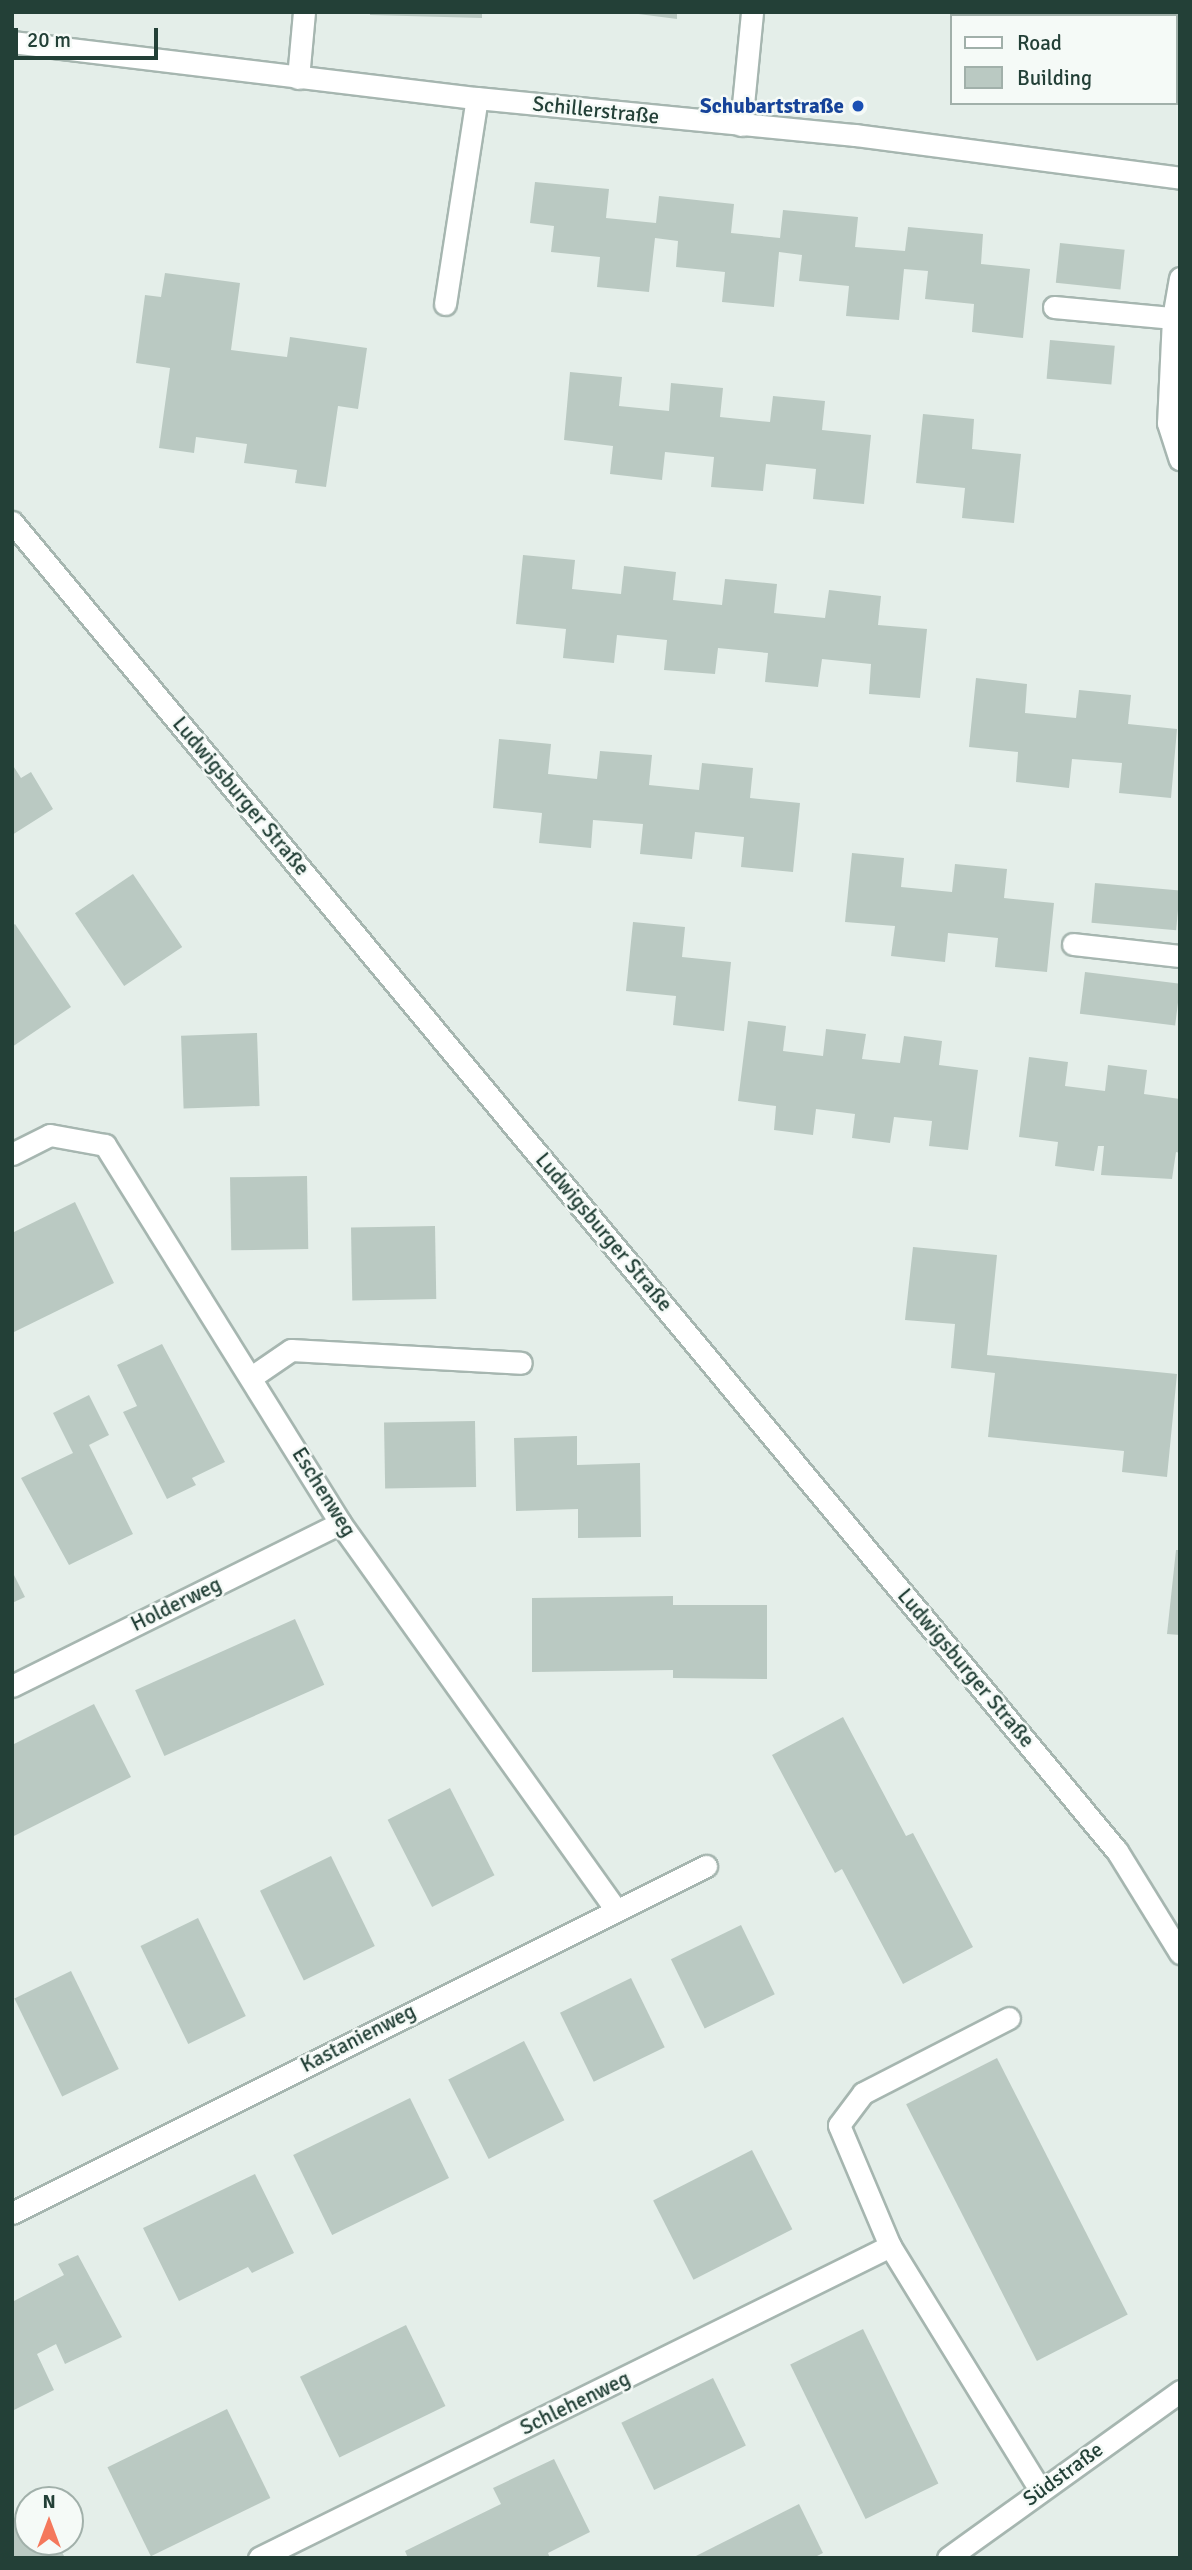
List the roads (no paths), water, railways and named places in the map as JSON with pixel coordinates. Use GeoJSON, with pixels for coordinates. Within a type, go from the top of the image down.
{"type":"FeatureCollection","features":[{"type":"Feature","properties":{"kind":"street"},"geometry":{"type":"LineString","coordinates":[[298,78],[304,12]]}},
{"type":"Feature","properties":{"kind":"street"},"geometry":{"type":"LineString","coordinates":[[741,125],[752,12]]}},
{"type":"Feature","properties":{"kind":"street","name":"Schillerstraße"},"geometry":{"type":"LineString","coordinates":[[12,42],[477,98],[855,135],[1180,178]]}},
{"type":"Feature","properties":{"kind":"street"},"geometry":{"type":"LineString","coordinates":[[445,304],[477,98]]}},
{"type":"Feature","properties":{"kind":"street"},"geometry":{"type":"LineString","coordinates":[[1180,278],[1173,318],[1168,423],[1180,459]]}},
{"type":"Feature","properties":{"kind":"street"},"geometry":{"type":"LineString","coordinates":[[1054,307],[1173,318]]}},
{"type":"Feature","properties":{"kind":"street","name":"Ludwigsburger Straße"},"geometry":{"type":"LineString","coordinates":[[12,522],[1117,1851],[1180,1953]]}},
{"type":"Feature","properties":{"kind":"street"},"geometry":{"type":"LineString","coordinates":[[1073,944],[1180,956]]}},
{"type":"Feature","properties":{"kind":"street","name":"Eschenweg"},"geometry":{"type":"LineString","coordinates":[[12,1154],[50,1135],[105,1145],[253,1376],[341,1523],[615,1909]]}},
{"type":"Feature","properties":{"kind":"street"},"geometry":{"type":"LineString","coordinates":[[253,1376],[291,1350],[521,1363]]}},
{"type":"Feature","properties":{"kind":"street","name":"Holderweg"},"geometry":{"type":"LineString","coordinates":[[12,1686],[341,1523]]}},
{"type":"Feature","properties":{"kind":"street","name":"Kastanienweg"},"geometry":{"type":"LineString","coordinates":[[12,2213],[615,1909],[706,1866]]}},
{"type":"Feature","properties":{"kind":"street"},"geometry":{"type":"LineString","coordinates":[[1009,2018],[863,2094],[839,2125],[890,2246],[1040,2490]]}},
{"type":"Feature","properties":{"kind":"street","name":"Schlehenweg"},"geometry":{"type":"LineString","coordinates":[[260,2558],[890,2246]]}},
{"type":"Feature","properties":{"kind":"street","name":"Südstraße"},"geometry":{"type":"LineString","coordinates":[[948,2558],[1180,2391]]}},
{"type":"Feature","properties":{"kind":"place","name":"Schubartstraße"},"geometry":{"type":"Point","coordinates":[858,106]}}]}
